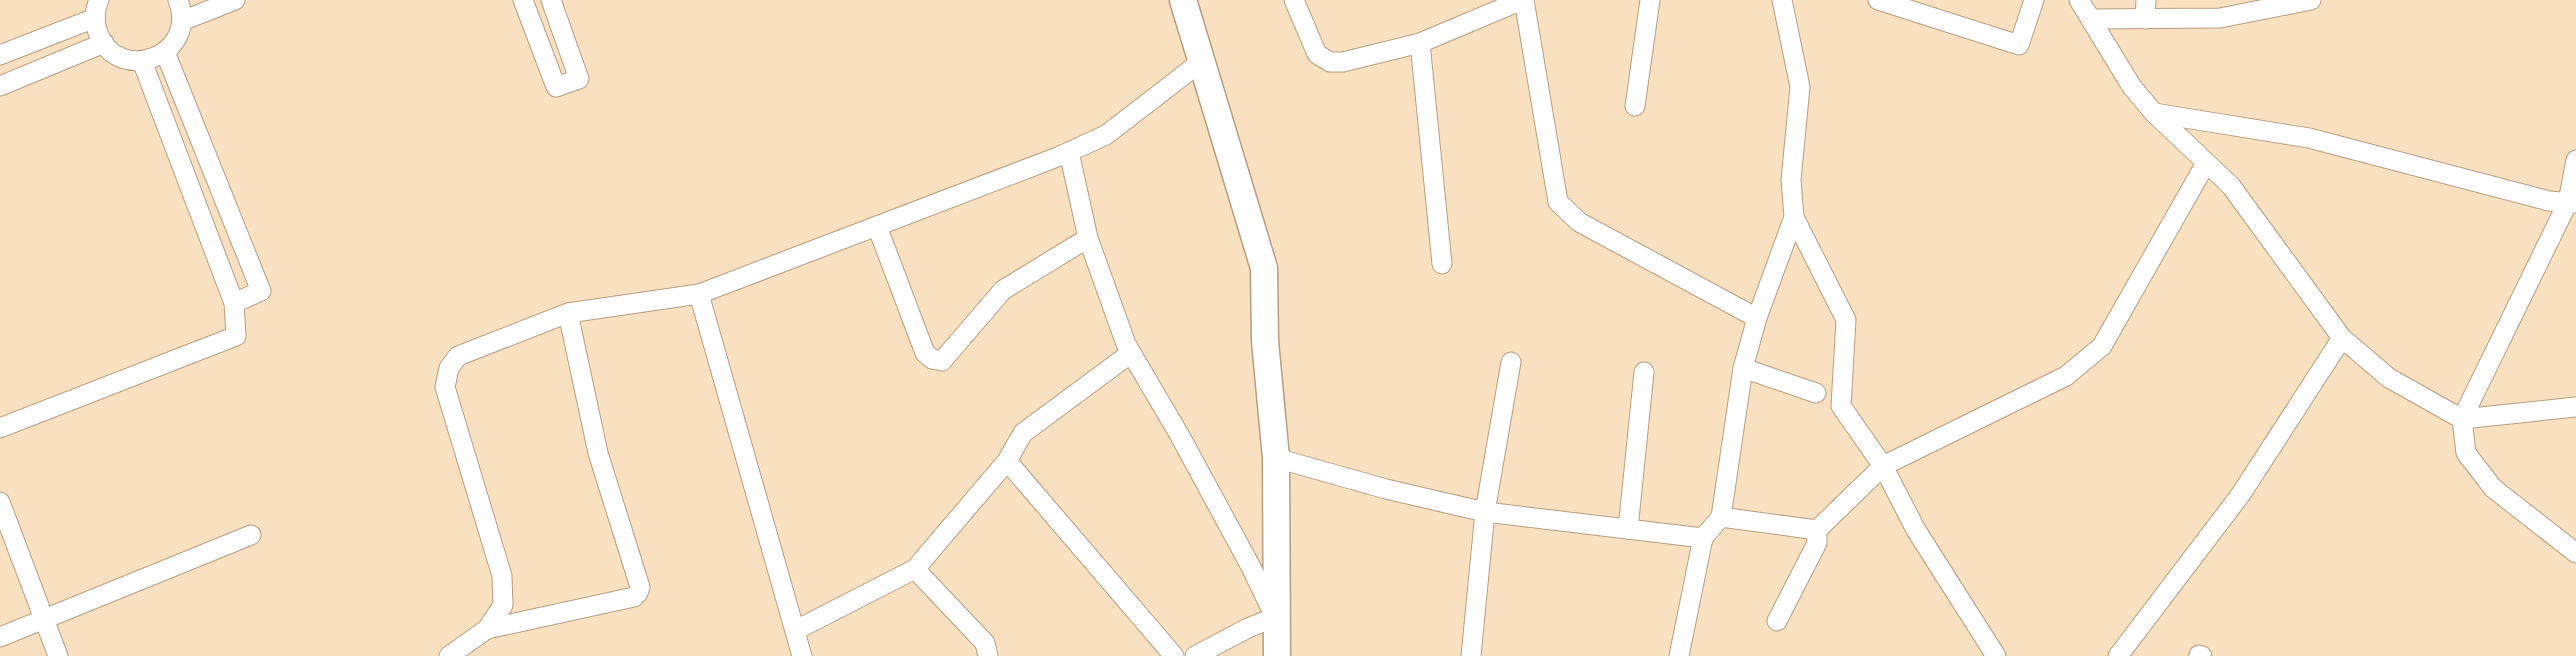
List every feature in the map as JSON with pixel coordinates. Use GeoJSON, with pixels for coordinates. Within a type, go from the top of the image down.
{"type":"FeatureCollection","features":[{"type":"Feature","properties":{"kind":"street"},"geometry":{"type":"LineString","coordinates":[[0,55],[97,9],[96,26],[104,44],[118,55],[129,60],[142,61],[154,58],[164,52],[179,33],[182,21],[178,0]]}},
{"type":"Feature","properties":{"kind":"street"},"geometry":{"type":"LineString","coordinates":[[182,21],[235,0]]}},
{"type":"Feature","properties":{"kind":"street"},"geometry":{"type":"LineString","coordinates":[[523,0],[556,87],[579,79],[551,0]]}},
{"type":"Feature","properties":{"kind":"street"},"geometry":{"type":"LineString","coordinates":[[1184,0],[1264,268],[1265,341],[1276,458],[1275,617],[1277,656]]}},
{"type":"Feature","properties":{"kind":"street"},"geometry":{"type":"LineString","coordinates":[[1294,0],[1317,54],[1330,62],[1342,62],[1420,43],[1523,0],[1558,202],[1579,222],[1757,318]]}},
{"type":"Feature","properties":{"kind":"street"},"geometry":{"type":"LineString","coordinates":[[1635,106],[1650,0]]}},
{"type":"Feature","properties":{"kind":"street"},"geometry":{"type":"LineString","coordinates":[[1782,0],[1800,86],[1791,180],[1794,218],[1846,320],[1842,406],[1883,466],[1916,530],[1996,656]]}},
{"type":"Feature","properties":{"kind":"street"},"geometry":{"type":"LineString","coordinates":[[1878,0],[2020,46],[2034,0]]}},
{"type":"Feature","properties":{"kind":"street"},"geometry":{"type":"LineString","coordinates":[[2079,0],[2132,87],[2154,113],[2230,186],[2342,338],[2390,378],[2462,419],[2576,407]]}},
{"type":"Feature","properties":{"kind":"street"},"geometry":{"type":"LineString","coordinates":[[2091,19],[2146,9],[2220,18],[2311,0]]}},
{"type":"Feature","properties":{"kind":"street"},"geometry":{"type":"LineString","coordinates":[[1420,43],[1442,264]]}},
{"type":"Feature","properties":{"kind":"street"},"geometry":{"type":"LineString","coordinates":[[0,86],[104,44]]}},
{"type":"Feature","properties":{"kind":"street"},"geometry":{"type":"LineString","coordinates":[[164,52],[261,291],[234,303]]}},
{"type":"Feature","properties":{"kind":"street"},"geometry":{"type":"LineString","coordinates":[[0,428],[236,336],[234,303],[142,61]]}},
{"type":"Feature","properties":{"kind":"street"},"geometry":{"type":"LineString","coordinates":[[449,656],[487,629],[503,604],[502,576],[445,387],[449,368],[458,356],[568,313],[699,294],[1069,152],[1106,135],[1202,62]]}},
{"type":"Feature","properties":{"kind":"street"},"geometry":{"type":"LineString","coordinates":[[2154,113],[2309,138],[2549,201],[2572,202]]}},
{"type":"Feature","properties":{"kind":"street"},"geometry":{"type":"LineString","coordinates":[[1069,152],[1088,238],[1131,353],[1180,436],[1251,567],[1275,617]]}},
{"type":"Feature","properties":{"kind":"street"},"geometry":{"type":"LineString","coordinates":[[2576,160],[2572,202],[2462,419],[2466,453],[2493,488],[2576,553]]}},
{"type":"Feature","properties":{"kind":"street"},"geometry":{"type":"LineString","coordinates":[[1777,621],[1817,543],[1817,530],[1883,466],[2066,376],[2102,346],[2206,163]]}},
{"type":"Feature","properties":{"kind":"street"},"geometry":{"type":"LineString","coordinates":[[1679,656],[1703,538],[1721,517],[1743,368],[1757,318],[1794,218]]}},
{"type":"Feature","properties":{"kind":"street"},"geometry":{"type":"LineString","coordinates":[[877,226],[925,353],[932,359],[942,361],[1003,290],[1088,238]]}},
{"type":"Feature","properties":{"kind":"street"},"geometry":{"type":"LineString","coordinates":[[699,294],[802,656]]}},
{"type":"Feature","properties":{"kind":"street"},"geometry":{"type":"LineString","coordinates":[[487,629],[634,597],[640,587],[598,453],[568,313]]}},
{"type":"Feature","properties":{"kind":"street"},"geometry":{"type":"LineString","coordinates":[[2118,656],[2241,494],[2342,338]]}},
{"type":"Feature","properties":{"kind":"street"},"geometry":{"type":"LineString","coordinates":[[796,630],[915,569],[1007,461],[1022,433],[1131,353]]}},
{"type":"Feature","properties":{"kind":"street"},"geometry":{"type":"LineString","coordinates":[[1471,656],[1485,512],[1511,362]]}},
{"type":"Feature","properties":{"kind":"street"},"geometry":{"type":"LineString","coordinates":[[1743,368],[1816,393]]}},
{"type":"Feature","properties":{"kind":"street"},"geometry":{"type":"LineString","coordinates":[[1628,529],[1644,372]]}},
{"type":"Feature","properties":{"kind":"street"},"geometry":{"type":"LineString","coordinates":[[1276,458],[1386,489],[1485,512],[1703,538]]}},
{"type":"Feature","properties":{"kind":"street"},"geometry":{"type":"LineString","coordinates":[[1007,461],[1174,656]]}},
{"type":"Feature","properties":{"kind":"street"},"geometry":{"type":"LineString","coordinates":[[0,502],[58,656]]}},
{"type":"Feature","properties":{"kind":"street"},"geometry":{"type":"LineString","coordinates":[[1721,517],[1817,530]]}},
{"type":"Feature","properties":{"kind":"street"},"geometry":{"type":"LineString","coordinates":[[0,637],[251,535]]}},
{"type":"Feature","properties":{"kind":"street"},"geometry":{"type":"LineString","coordinates":[[915,569],[985,643],[988,656]]}},
{"type":"Feature","properties":{"kind":"street"},"geometry":{"type":"LineString","coordinates":[[1195,656],[1248,628],[1275,617]]}}]}
